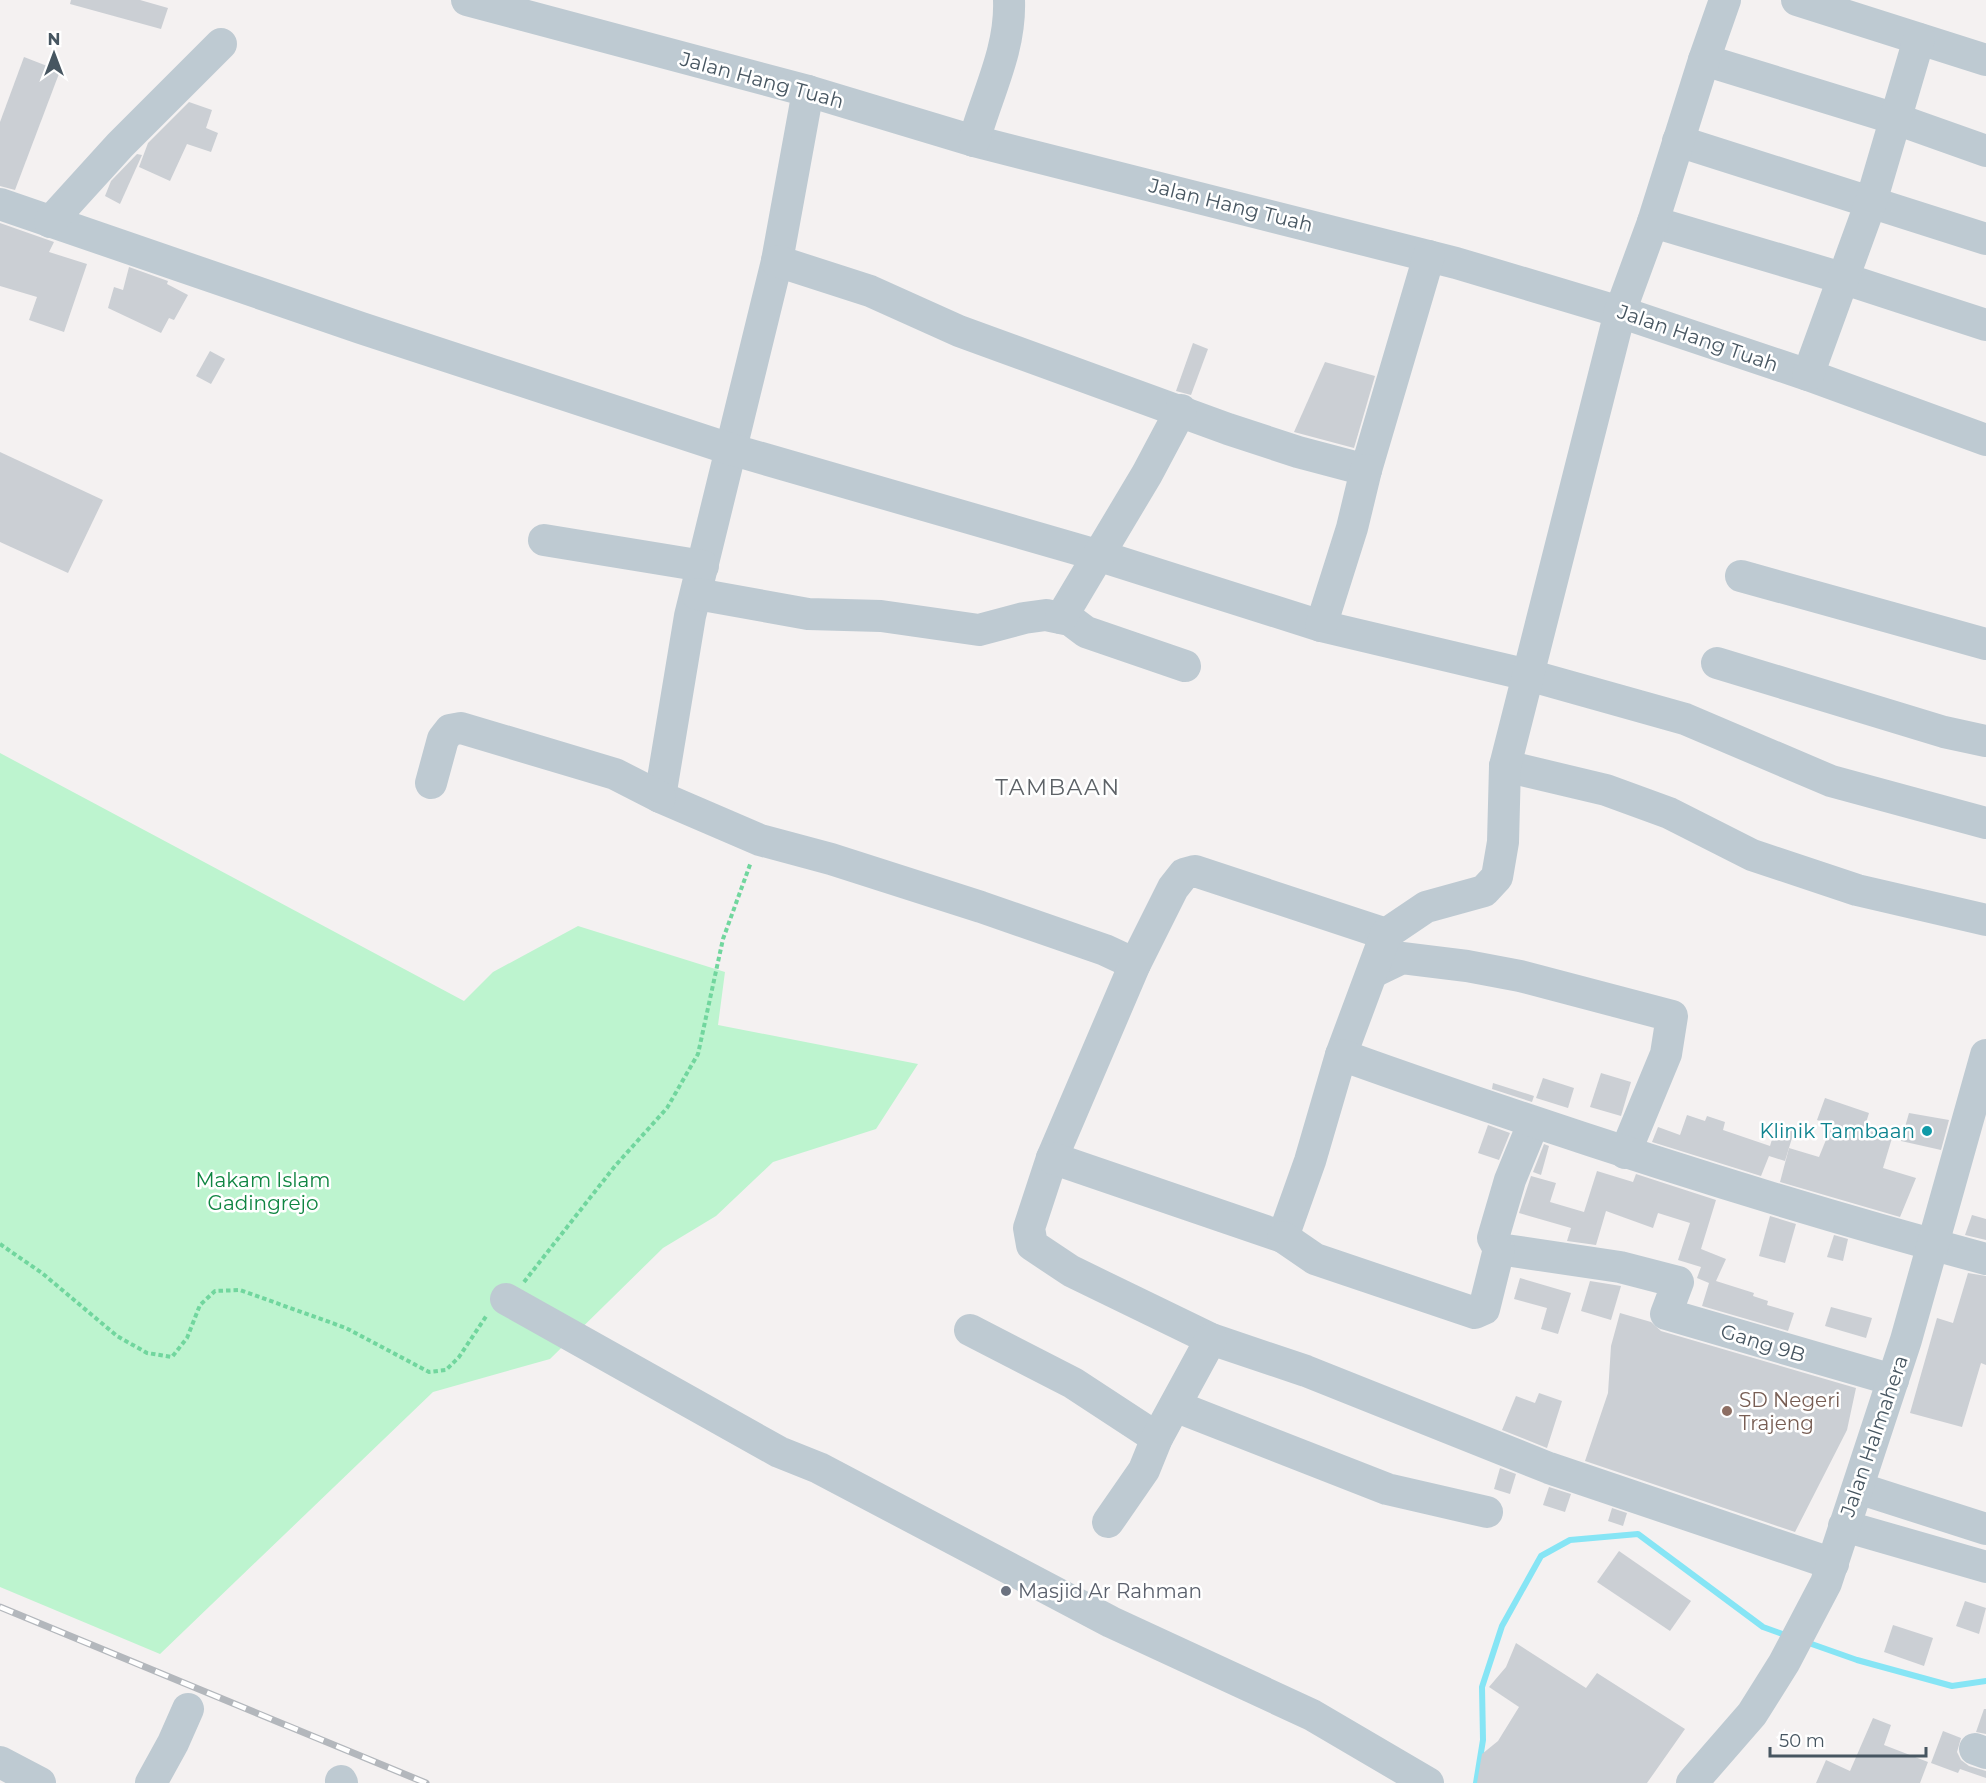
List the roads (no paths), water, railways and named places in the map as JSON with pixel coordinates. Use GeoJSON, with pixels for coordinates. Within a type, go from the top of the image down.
{"type":"FeatureCollection","features":[{"type":"Feature","properties":{"kind":"street","name":"Jalan Hang Tuah"},"geometry":{"type":"LineString","coordinates":[[466,0],[808,91],[974,141],[1429,256],[1620,312],[1985,438]]}},
{"type":"Feature","properties":{"kind":"street"},"geometry":{"type":"LineString","coordinates":[[974,141],[1002,58],[1010,18],[1009,0]]}},
{"type":"Feature","properties":{"kind":"street"},"geometry":{"type":"LineString","coordinates":[[1283,1237],[1310,1161],[1341,1055],[1386,934],[1426,907],[1484,891],[1497,877],[1503,842],[1505,766],[1620,312],[1653,222],[1725,0]]}},
{"type":"Feature","properties":{"kind":"street"},"geometry":{"type":"LineString","coordinates":[[1797,0],[1986,60]]}},
{"type":"Feature","properties":{"kind":"street"},"geometry":{"type":"LineString","coordinates":[[1808,375],[1871,202],[1919,39]]}},
{"type":"Feature","properties":{"kind":"street"},"geometry":{"type":"LineString","coordinates":[[50,222],[120,144],[220,44]]}},
{"type":"Feature","properties":{"kind":"street"},"geometry":{"type":"LineString","coordinates":[[1704,60],[1896,119],[1986,151]]}},
{"type":"Feature","properties":{"kind":"street"},"geometry":{"type":"LineString","coordinates":[[660,797],[690,616],[777,261],[808,91]]}},
{"type":"Feature","properties":{"kind":"street"},"geometry":{"type":"LineString","coordinates":[[1678,141],[1986,239]]}},
{"type":"Feature","properties":{"kind":"street"},"geometry":{"type":"LineString","coordinates":[[0,204],[730,449],[1097,555],[1321,626],[1528,675],[1685,719],[1831,781],[1986,823]]}},
{"type":"Feature","properties":{"kind":"street"},"geometry":{"type":"LineString","coordinates":[[1653,222],[1842,278],[1986,325]]}},
{"type":"Feature","properties":{"kind":"street"},"geometry":{"type":"LineString","coordinates":[[1321,626],[1352,528],[1366,470],[1429,256]]}},
{"type":"Feature","properties":{"kind":"street"},"geometry":{"type":"LineString","coordinates":[[777,261],[870,291],[959,331],[1298,452],[1366,470]]}},
{"type":"Feature","properties":{"kind":"street"},"geometry":{"type":"LineString","coordinates":[[1061,618],[1147,474],[1181,410]]}},
{"type":"Feature","properties":{"kind":"street"},"geometry":{"type":"LineString","coordinates":[[544,540],[700,580],[808,614],[881,616],[979,630],[1024,618],[1046,615],[1076,623],[1086,632],[1185,666]]}},
{"type":"Feature","properties":{"kind":"street"},"geometry":{"type":"LineString","coordinates":[[1741,576],[1986,644]]}},
{"type":"Feature","properties":{"kind":"street"},"geometry":{"type":"LineString","coordinates":[[1717,663],[1944,732],[1986,741]]}},
{"type":"Feature","properties":{"kind":"street"},"geometry":{"type":"LineString","coordinates":[[430,783],[443,739],[450,730],[461,728],[615,774],[660,797],[760,840],[831,859],[981,907],[1105,950],[1135,964]]}},
{"type":"Feature","properties":{"kind":"street"},"geometry":{"type":"LineString","coordinates":[[1505,766],[1606,789],[1669,813],[1752,855],[1837,884],[1986,920]]}},
{"type":"Feature","properties":{"kind":"street"},"geometry":{"type":"LineString","coordinates":[[1386,934],[1195,871],[1184,874],[1173,888],[1135,964],[1052,1158],[1029,1228],[1032,1245],[1071,1271],[1211,1339],[1306,1371],[1550,1468],[1833,1564]]}},
{"type":"Feature","properties":{"kind":"street"},"geometry":{"type":"LineString","coordinates":[[1373,972],[1402,958],[1467,966],[1520,976],[1672,1016],[1666,1054],[1625,1154]]}},
{"type":"Feature","properties":{"kind":"street"},"geometry":{"type":"LineString","coordinates":[[1341,1055],[1533,1124],[1625,1154],[1743,1191],[1986,1259]]}},
{"type":"Feature","properties":{"kind":"street","name":"Jalan Halmahera"},"geometry":{"type":"LineString","coordinates":[[1695,1783],[1752,1714],[1784,1663],[1833,1564],[1893,1380],[1986,1058]]}},
{"type":"Feature","properties":{"kind":"street"},"geometry":{"type":"LineString","coordinates":[[1052,1158],[1283,1237],[1315,1259],[1475,1313],[1484,1309],[1499,1249],[1494,1238],[1510,1180],[1533,1124]]}},
{"type":"Feature","properties":{"kind":"street","name":"Gang 9B"},"geometry":{"type":"LineString","coordinates":[[1499,1249],[1620,1267],[1678,1282],[1666,1314],[1893,1380]]}},
{"type":"Feature","properties":{"kind":"street"},"geometry":{"type":"LineString","coordinates":[[506,1299],[779,1452],[819,1468],[1112,1622],[1312,1714],[1428,1783]]}},
{"type":"Feature","properties":{"kind":"street"},"geometry":{"type":"LineString","coordinates":[[970,1330],[1073,1383],[1157,1438]]}},
{"type":"Feature","properties":{"kind":"street"},"geometry":{"type":"LineString","coordinates":[[1108,1522],[1144,1470],[1157,1438],[1211,1339]]}},
{"type":"Feature","properties":{"kind":"street"},"geometry":{"type":"LineString","coordinates":[[1175,1406],[1388,1489],[1487,1512]]}},
{"type":"Feature","properties":{"kind":"street"},"geometry":{"type":"LineString","coordinates":[[1844,1526],[1978,1564],[1984,1529],[1858,1488]]}},
{"type":"Feature","properties":{"kind":"street"},"geometry":{"type":"LineString","coordinates":[[151,1783],[174,1743],[188,1709]]}},
{"type":"Feature","properties":{"kind":"street"},"geometry":{"type":"LineString","coordinates":[[0,1762],[40,1783]]}},
{"type":"Feature","properties":{"kind":"waterway"},"geometry":{"type":"LineString","coordinates":[[1476,1783],[1483,1740],[1482,1687],[1502,1626],[1541,1556],[1570,1540],[1638,1534],[1763,1627],[1788,1636]]}},
{"type":"Feature","properties":{"kind":"waterway"},"geometry":{"type":"LineString","coordinates":[[1806,1642],[1857,1660],[1952,1686],[1986,1681]]}},
{"type":"Feature","properties":{"kind":"railway"},"geometry":{"type":"LineString","coordinates":[[0,1607],[426,1783]]}},
{"type":"Feature","properties":{"kind":"place","name":"Klinik Tambaan"},"geometry":{"type":"Point","coordinates":[1927,1131]}},
{"type":"Feature","properties":{"kind":"place","name":"SD Negeri Trajeng"},"geometry":{"type":"Point","coordinates":[1727,1411]}},
{"type":"Feature","properties":{"kind":"place","name":"Masjid Ar Rahman"},"geometry":{"type":"Point","coordinates":[1006,1591]}},
{"type":"Feature","properties":{"kind":"district","name":"TAMBAAN"},"geometry":{"type":"Point","coordinates":[1058,787]}},
{"type":"Feature","properties":{"kind":"park label","name":"Makam Islam Gadingrejo"},"geometry":{"type":"Point","coordinates":[263,1192]}}]}
